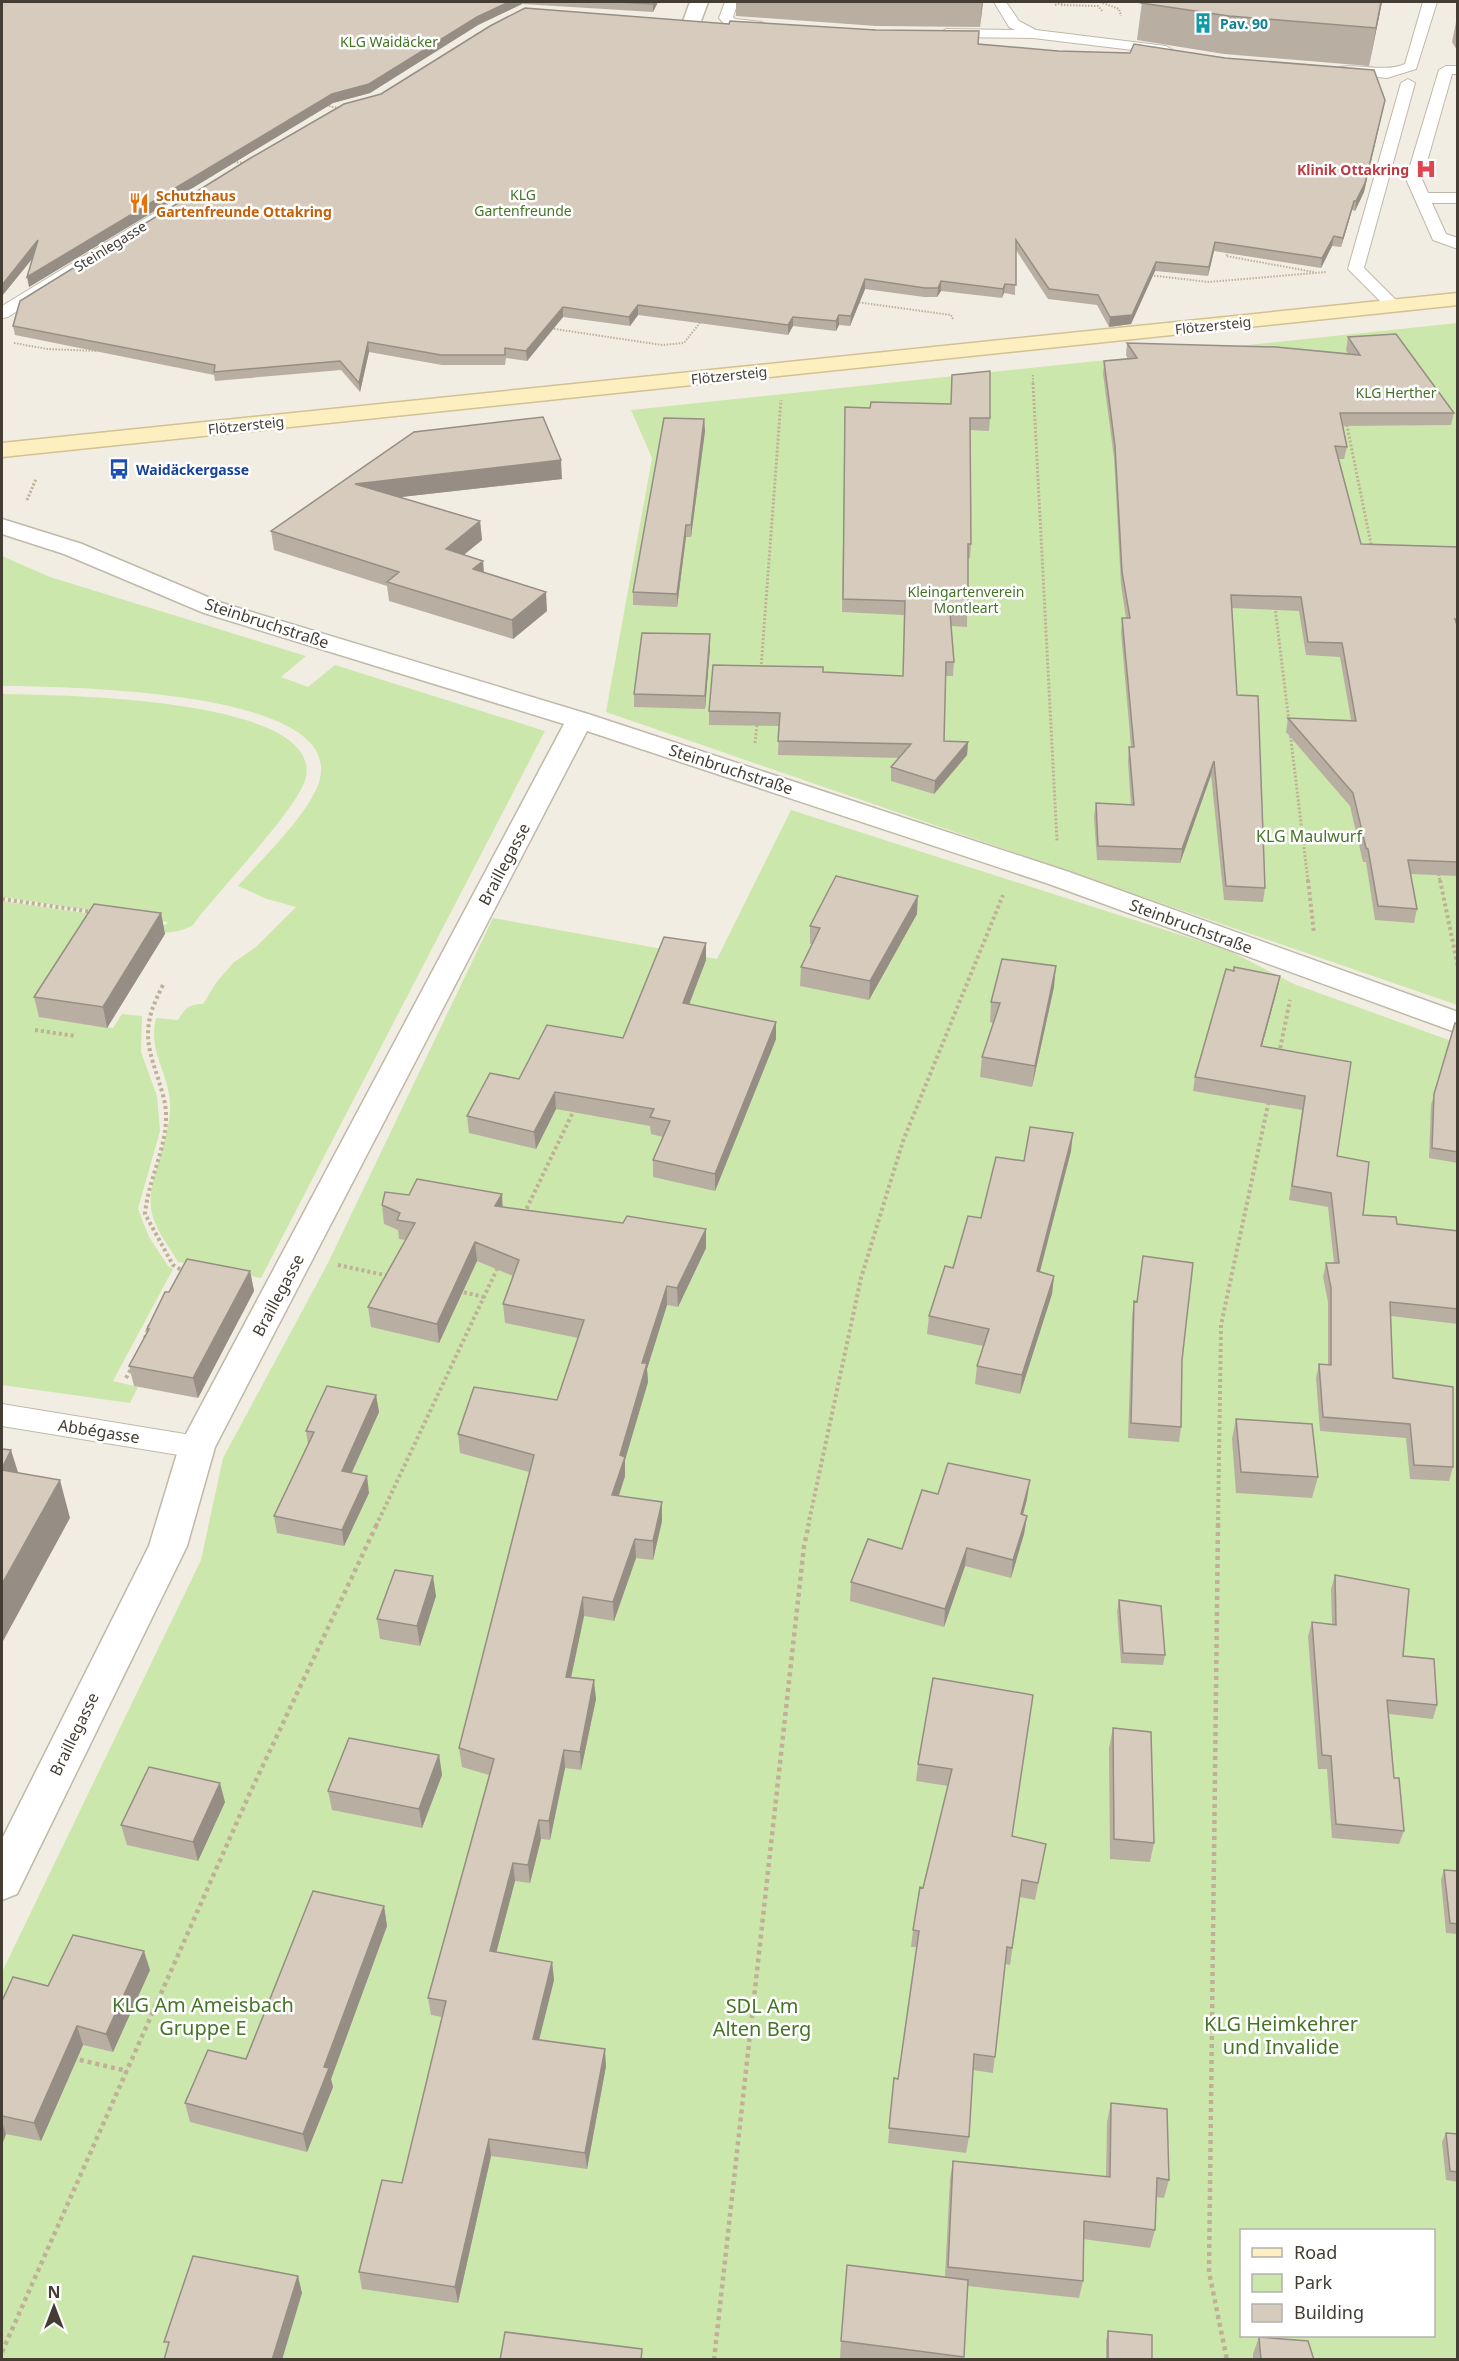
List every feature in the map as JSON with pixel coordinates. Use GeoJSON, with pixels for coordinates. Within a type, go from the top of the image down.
{"type":"FeatureCollection","features":[{"type":"Feature","properties":{"kind":"main road","name":"Flötzersteig"},"geometry":{"type":"LineString","coordinates":[[2,450],[1458,299]]}},
{"type":"Feature","properties":{"kind":"street"},"geometry":{"type":"LineString","coordinates":[[686,21],[699,2]]}},
{"type":"Feature","properties":{"kind":"street","name":"Steinbruchstraße"},"geometry":{"type":"LineString","coordinates":[[2,526],[73,549],[213,608],[579,720],[1059,878],[1458,1023]]}},
{"type":"Feature","properties":{"kind":"street","name":"Braillegasse"},"geometry":{"type":"LineString","coordinates":[[2,1881],[168,1546],[197,1448],[579,720]]}},
{"type":"Feature","properties":{"kind":"lane"},"geometry":{"type":"LineString","coordinates":[[731,2],[726,18],[730,23],[776,27]]}},
{"type":"Feature","properties":{"kind":"lane"},"geometry":{"type":"LineString","coordinates":[[1000,2],[1014,24],[1033,34]]}},
{"type":"Feature","properties":{"kind":"lane"},"geometry":{"type":"LineString","coordinates":[[1324,69],[1383,73],[1406,70],[1411,66],[1431,2]]}},
{"type":"Feature","properties":{"kind":"lane"},"geometry":{"type":"LineString","coordinates":[[932,33],[1033,34],[1179,52]]}},
{"type":"Feature","properties":{"kind":"lane"},"geometry":{"type":"LineString","coordinates":[[1458,70],[1446,70],[1414,179],[1439,237],[1458,244]]}},
{"type":"Feature","properties":{"kind":"lane"},"geometry":{"type":"LineString","coordinates":[[1394,306],[1356,269],[1408,83]]}},
{"type":"Feature","properties":{"kind":"lane","name":"Steinlegasse"},"geometry":{"type":"LineString","coordinates":[[2,314],[205,187]]}},
{"type":"Feature","properties":{"kind":"lane"},"geometry":{"type":"LineString","coordinates":[[1422,198],[1458,198]]}},
{"type":"Feature","properties":{"kind":"lane","name":"Abbégasse"},"geometry":{"type":"LineString","coordinates":[[2,1415],[197,1448]]}},
{"type":"Feature","properties":{"kind":"path"},"geometry":{"type":"LineString","coordinates":[[1082,2],[1084,8]]}},
{"type":"Feature","properties":{"kind":"path"},"geometry":{"type":"LineString","coordinates":[[1100,2],[1113,5]]}},
{"type":"Feature","properties":{"kind":"path"},"geometry":{"type":"LineString","coordinates":[[316,104],[339,108]]}},
{"type":"Feature","properties":{"kind":"path"},"geometry":{"type":"LineString","coordinates":[[222,162],[256,164]]}},
{"type":"Feature","properties":{"kind":"path"},"geometry":{"type":"LineString","coordinates":[[1231,247],[1226,256],[1320,273]]}},
{"type":"Feature","properties":{"kind":"path"},"geometry":{"type":"LineString","coordinates":[[1138,274],[1209,282],[1356,269]]}},
{"type":"Feature","properties":{"kind":"path"},"geometry":{"type":"LineString","coordinates":[[845,301],[951,315]]}},
{"type":"Feature","properties":{"kind":"path"},"geometry":{"type":"LineString","coordinates":[[546,328],[662,345],[684,343],[703,318]]}},
{"type":"Feature","properties":{"kind":"path"},"geometry":{"type":"LineString","coordinates":[[13,342],[47,349],[104,352]]}},
{"type":"Feature","properties":{"kind":"path"},"geometry":{"type":"LineString","coordinates":[[1032,374],[1059,878]]}},
{"type":"Feature","properties":{"kind":"path"},"geometry":{"type":"LineString","coordinates":[[760,671],[781,390]]}},
{"type":"Feature","properties":{"kind":"path"},"geometry":{"type":"LineString","coordinates":[[1344,413],[1373,551]]}},
{"type":"Feature","properties":{"kind":"path"},"geometry":{"type":"LineString","coordinates":[[1275,604],[1317,957],[1304,967],[1294,984],[1277,1063]]}},
{"type":"Feature","properties":{"kind":"path"},"geometry":{"type":"LineString","coordinates":[[753,777],[757,718]]}},
{"type":"Feature","properties":{"kind":"path"},"geometry":{"type":"LineString","coordinates":[[1436,863],[1458,967]]}},
{"type":"Feature","properties":{"kind":"path"},"geometry":{"type":"LineString","coordinates":[[714,2360],[804,1546],[861,1278],[903,1141],[1016,864]]}},
{"type":"Feature","properties":{"kind":"path"},"geometry":{"type":"LineString","coordinates":[[2,899],[104,914]]}},
{"type":"Feature","properties":{"kind":"path"},"geometry":{"type":"LineString","coordinates":[[162,985],[148,1016],[147,1036],[166,1115],[145,1214],[173,1265],[185,1272],[196,1274]]}},
{"type":"Feature","properties":{"kind":"path"},"geometry":{"type":"LineString","coordinates":[[34,1030],[75,1036]]}},
{"type":"Feature","properties":{"kind":"path"},"geometry":{"type":"LineString","coordinates":[[1227,2360],[1209,2272],[1221,1325],[1269,1097]]}},
{"type":"Feature","properties":{"kind":"path"},"geometry":{"type":"LineString","coordinates":[[519,1225],[579,1101]]}},
{"type":"Feature","properties":{"kind":"path"},"geometry":{"type":"LineString","coordinates":[[299,1254],[395,1277]]}},
{"type":"Feature","properties":{"kind":"path"},"geometry":{"type":"LineString","coordinates":[[2,2352],[249,1795],[504,1256]]}},
{"type":"Feature","properties":{"kind":"path"},"geometry":{"type":"LineString","coordinates":[[181,1281],[185,1272]]}},
{"type":"Feature","properties":{"kind":"path"},"geometry":{"type":"LineString","coordinates":[[450,1289],[484,1297]]}},
{"type":"Feature","properties":{"kind":"path"},"geometry":{"type":"LineString","coordinates":[[142,1349],[143,1337],[152,1320]]}},
{"type":"Feature","properties":{"kind":"path"},"geometry":{"type":"LineString","coordinates":[[126,1378],[137,1358]]}},
{"type":"Feature","properties":{"kind":"path"},"geometry":{"type":"LineString","coordinates":[[70,2057],[127,2071]]}},
{"type":"Feature","properties":{"kind":"green space"},"geometry":{"type":"Polygon","coordinates":[[[1457,323],[1457,1005],[606,712],[652,458],[631,410],[1457,323]]]}},
{"type":"Feature","properties":{"kind":"green space"},"geometry":{"type":"Polygon","coordinates":[[[2,556],[50,577],[306,656],[281,677],[308,687],[335,665],[545,731],[261,1278],[178,1262],[155,1222],[152,1215],[151,1197],[170,1116],[170,1103],[166,1081],[156,1052],[154,1030],[156,1018],[178,1020],[188,1008],[203,1004],[216,983],[233,963],[256,947],[296,907],[267,899],[238,886],[295,822],[314,795],[319,782],[316,751],[289,727],[245,710],[191,699],[133,692],[2,686],[2,556]]]}},
{"type":"Feature","properties":{"kind":"green space"},"geometry":{"type":"Polygon","coordinates":[[[2,694],[124,699],[230,715],[272,730],[300,750],[306,777],[300,791],[274,829],[193,925],[182,930],[159,933],[98,924],[40,1017],[113,1028],[122,1014],[142,1016],[141,1052],[157,1096],[160,1131],[138,1209],[149,1237],[168,1266],[173,1269],[113,1381],[138,1387],[130,1403],[2,1385],[2,901],[166,925],[168,922],[2,897],[2,694]]]}},
{"type":"Feature","properties":{"kind":"green space"},"geometry":{"type":"Polygon","coordinates":[[[791,810],[1228,950],[1294,984],[1457,1043],[1457,2359],[2,2359],[2,1972],[201,1560],[223,1458],[328,1263],[493,918],[717,959],[791,810]]]}},
{"type":"Feature","properties":{"kind":"building"},"geometry":{"type":"Polygon","coordinates":[[[2,2],[509,2],[477,17],[369,84],[332,94],[27,277],[38,240],[2,285],[2,2]]]}},
{"type":"Feature","properties":{"kind":"building"},"geometry":{"type":"Polygon","coordinates":[[[616,2],[654,2],[653,4],[616,2]]]}},
{"type":"Feature","properties":{"kind":"building"},"geometry":{"type":"Polygon","coordinates":[[[1142,2],[1381,2],[1376,28],[1229,16],[1142,2]]]}},
{"type":"Feature","properties":{"kind":"building","name":"KLG Gartenfreunde"},"geometry":{"type":"Polygon","coordinates":[[[525,8],[729,24],[730,21],[876,30],[979,31],[978,44],[1058,51],[1130,53],[1134,44],[1225,58],[1374,70],[1385,100],[1365,183],[1354,201],[1343,238],[1334,236],[1322,258],[1215,242],[1209,267],[1156,262],[1132,315],[1110,317],[1098,295],[1049,289],[1016,240],[1016,285],[1005,284],[1003,289],[941,281],[938,288],[925,288],[865,279],[851,316],[839,315],[836,321],[793,317],[788,325],[638,305],[629,317],[563,307],[526,351],[505,348],[505,355],[441,355],[368,342],[359,383],[340,361],[214,372],[215,365],[13,326],[20,301],[249,159],[344,104],[381,94],[490,26],[525,8]]]}},
{"type":"Feature","properties":{"kind":"building"},"geometry":{"type":"Polygon","coordinates":[[[1396,334],[1454,413],[1340,413],[1347,447],[1335,446],[1361,544],[1458,547],[1458,620],[1455,619],[1458,628],[1458,862],[1408,860],[1417,909],[1378,906],[1368,849],[1353,793],[1288,718],[1356,721],[1342,643],[1308,642],[1301,597],[1231,595],[1237,695],[1258,696],[1265,888],[1226,886],[1214,761],[1182,849],[1098,846],[1096,803],[1134,805],[1129,747],[1134,747],[1122,618],[1130,618],[1122,572],[1115,446],[1104,361],[1137,358],[1127,343],[1276,347],[1360,355],[1348,337],[1396,334]]]}},
{"type":"Feature","properties":{"kind":"building"},"geometry":{"type":"Polygon","coordinates":[[[990,371],[990,418],[970,418],[971,544],[968,544],[968,614],[950,613],[954,662],[946,662],[944,741],[968,742],[935,781],[891,767],[911,744],[778,741],[780,713],[709,711],[713,665],[823,667],[823,672],[903,676],[905,601],[843,599],[845,407],[870,408],[871,402],[951,404],[952,375],[990,371]]]}},
{"type":"Feature","properties":{"kind":"building"},"geometry":{"type":"Polygon","coordinates":[[[543,417],[561,460],[355,484],[480,521],[446,549],[483,561],[473,569],[546,592],[512,620],[387,582],[399,572],[271,531],[414,432],[543,417]]]}},
{"type":"Feature","properties":{"kind":"building"},"geometry":{"type":"Polygon","coordinates":[[[664,418],[704,419],[691,525],[686,525],[677,594],[633,592],[664,418]]]}},
{"type":"Feature","properties":{"kind":"building"},"geometry":{"type":"Polygon","coordinates":[[[642,633],[710,634],[705,696],[634,694],[642,633]]]}},
{"type":"Feature","properties":{"kind":"building"},"geometry":{"type":"Polygon","coordinates":[[[836,876],[918,896],[870,981],[801,967],[820,928],[810,926],[836,876]]]}},
{"type":"Feature","properties":{"kind":"building"},"geometry":{"type":"Polygon","coordinates":[[[94,904],[161,913],[103,1007],[34,997],[94,904]]]}},
{"type":"Feature","properties":{"kind":"building"},"geometry":{"type":"Polygon","coordinates":[[[664,937],[706,943],[683,1003],[776,1022],[715,1174],[653,1160],[670,1121],[650,1117],[654,1109],[555,1092],[534,1132],[467,1116],[490,1073],[519,1079],[547,1025],[623,1038],[664,937]]]}},
{"type":"Feature","properties":{"kind":"building"},"geometry":{"type":"Polygon","coordinates":[[[1002,959],[1056,966],[1035,1066],[982,1057],[1000,1003],[991,1002],[1002,959]]]}},
{"type":"Feature","properties":{"kind":"building"},"geometry":{"type":"Polygon","coordinates":[[[1234,967],[1280,976],[1261,1046],[1351,1062],[1337,1156],[1369,1162],[1363,1215],[1396,1217],[1397,1224],[1458,1231],[1458,1309],[1390,1302],[1393,1378],[1453,1387],[1453,1467],[1414,1465],[1410,1424],[1323,1417],[1319,1364],[1331,1365],[1331,1288],[1326,1263],[1339,1263],[1331,1193],[1292,1186],[1305,1096],[1195,1077],[1226,969],[1234,971],[1234,967]]]}},
{"type":"Feature","properties":{"kind":"building"},"geometry":{"type":"Polygon","coordinates":[[[1455,1023],[1458,1023],[1458,1152],[1432,1148],[1434,1094],[1455,1023]]]}},
{"type":"Feature","properties":{"kind":"building"},"geometry":{"type":"Polygon","coordinates":[[[1030,1127],[1073,1133],[1037,1271],[1054,1276],[1022,1375],[977,1366],[989,1329],[929,1316],[945,1266],[953,1268],[968,1216],[981,1218],[996,1157],[1024,1161],[1030,1127]]]}},
{"type":"Feature","properties":{"kind":"building"},"geometry":{"type":"Polygon","coordinates":[[[417,1179],[502,1194],[495,1206],[623,1223],[627,1216],[706,1229],[677,1288],[667,1286],[642,1363],[647,1363],[620,1455],[625,1457],[612,1495],[662,1502],[653,1541],[635,1539],[613,1602],[583,1597],[566,1677],[594,1680],[580,1752],[564,1750],[549,1821],[539,1820],[528,1865],[513,1863],[490,1951],[552,1962],[533,2039],[605,2049],[585,2153],[489,2139],[455,2287],[359,2272],[382,2180],[402,2183],[446,2001],[428,1998],[494,1759],[459,1748],[534,1455],[458,1434],[474,1387],[557,1400],[584,1320],[503,1304],[519,1260],[475,1242],[437,1324],[368,1307],[415,1223],[397,1220],[400,1213],[382,1205],[385,1192],[409,1195],[417,1179]]]}},
{"type":"Feature","properties":{"kind":"building"},"geometry":{"type":"Polygon","coordinates":[[[1143,1256],[1193,1263],[1182,1360],[1181,1427],[1131,1423],[1134,1301],[1137,1302],[1143,1256]]]}},
{"type":"Feature","properties":{"kind":"building"},"geometry":{"type":"Polygon","coordinates":[[[187,1259],[250,1271],[193,1378],[129,1366],[165,1292],[169,1292],[187,1259]]]}},
{"type":"Feature","properties":{"kind":"building"},"geometry":{"type":"Polygon","coordinates":[[[327,1386],[376,1395],[342,1471],[367,1476],[342,1530],[274,1516],[314,1432],[306,1431],[327,1386]]]}},
{"type":"Feature","properties":{"kind":"building"},"geometry":{"type":"Polygon","coordinates":[[[1236,1419],[1312,1424],[1318,1477],[1241,1472],[1236,1419]]]}},
{"type":"Feature","properties":{"kind":"building"},"geometry":{"type":"Polygon","coordinates":[[[2,1449],[11,1450],[2,1468],[2,1449]]]}},
{"type":"Feature","properties":{"kind":"building"},"geometry":{"type":"Polygon","coordinates":[[[948,1463],[1030,1480],[1021,1514],[1027,1516],[1013,1560],[967,1548],[945,1609],[851,1582],[868,1539],[902,1549],[922,1490],[938,1494],[948,1463]]]}},
{"type":"Feature","properties":{"kind":"building"},"geometry":{"type":"Polygon","coordinates":[[[2,1470],[60,1480],[2,1584],[2,1470]]]}},
{"type":"Feature","properties":{"kind":"building"},"geometry":{"type":"Polygon","coordinates":[[[395,1570],[433,1576],[417,1626],[377,1619],[395,1570]]]}},
{"type":"Feature","properties":{"kind":"building"},"geometry":{"type":"Polygon","coordinates":[[[1335,1575],[1409,1589],[1403,1656],[1434,1659],[1437,1705],[1387,1700],[1394,1778],[1399,1778],[1404,1831],[1336,1824],[1331,1756],[1322,1755],[1312,1622],[1336,1625],[1335,1575]]]}},
{"type":"Feature","properties":{"kind":"building"},"geometry":{"type":"Polygon","coordinates":[[[1119,1600],[1161,1606],[1165,1655],[1123,1653],[1119,1600]]]}},
{"type":"Feature","properties":{"kind":"building"},"geometry":{"type":"Polygon","coordinates":[[[933,1678],[1033,1695],[1012,1836],[1046,1844],[1038,1883],[1022,1880],[1012,1948],[1007,1947],[995,2057],[974,2054],[969,2137],[889,2128],[894,2078],[898,2079],[919,1931],[913,1930],[920,1887],[923,1888],[952,1769],[918,1764],[933,1678]]]}},
{"type":"Feature","properties":{"kind":"building"},"geometry":{"type":"Polygon","coordinates":[[[1113,1728],[1151,1732],[1154,1843],[1114,1839],[1113,1728]]]}},
{"type":"Feature","properties":{"kind":"building"},"geometry":{"type":"Polygon","coordinates":[[[349,1738],[439,1755],[419,1809],[328,1791],[349,1738]]]}},
{"type":"Feature","properties":{"kind":"building"},"geometry":{"type":"Polygon","coordinates":[[[149,1767],[220,1783],[193,1842],[121,1825],[149,1767]]]}},
{"type":"Feature","properties":{"kind":"building"},"geometry":{"type":"Polygon","coordinates":[[[1444,1870],[1458,1871],[1458,1924],[1450,1923],[1444,1870]]]}},
{"type":"Feature","properties":{"kind":"building"},"geometry":{"type":"Polygon","coordinates":[[[313,1891],[384,1906],[324,2067],[329,2068],[303,2134],[185,2103],[208,2050],[246,2059],[313,1891]]]}},
{"type":"Feature","properties":{"kind":"building"},"geometry":{"type":"Polygon","coordinates":[[[73,1935],[144,1951],[106,2034],[77,2026],[34,2123],[2,2116],[2,2001],[13,1977],[48,1986],[73,1935]]]}},
{"type":"Feature","properties":{"kind":"building"},"geometry":{"type":"Polygon","coordinates":[[[1111,2103],[1167,2109],[1169,2180],[1157,2178],[1155,2230],[1084,2221],[1083,2281],[948,2267],[953,2161],[1110,2177],[1111,2103]]]}},
{"type":"Feature","properties":{"kind":"building"},"geometry":{"type":"Polygon","coordinates":[[[1446,2133],[1458,2134],[1458,2172],[1450,2171],[1446,2133]]]}},
{"type":"Feature","properties":{"kind":"building"},"geometry":{"type":"Polygon","coordinates":[[[193,2256],[298,2276],[272,2360],[164,2360],[169,2342],[164,2342],[193,2256]]]}},
{"type":"Feature","properties":{"kind":"building"},"geometry":{"type":"Polygon","coordinates":[[[847,2265],[968,2280],[964,2357],[841,2341],[847,2265]]]}},
{"type":"Feature","properties":{"kind":"building"},"geometry":{"type":"Polygon","coordinates":[[[1108,2331],[1152,2335],[1152,2360],[1108,2360],[1108,2331]]]}},
{"type":"Feature","properties":{"kind":"building"},"geometry":{"type":"Polygon","coordinates":[[[505,2332],[642,2349],[641,2360],[500,2360],[505,2332]]]}},
{"type":"Feature","properties":{"kind":"building"},"geometry":{"type":"Polygon","coordinates":[[[1259,2337],[1308,2341],[1314,2360],[1261,2360],[1259,2337]]]}},
{"type":"Feature","properties":{"kind":"place","name":"Pav. 90"},"geometry":{"type":"Point","coordinates":[1203,23]}},
{"type":"Feature","properties":{"kind":"place","name":"Klinik Ottakring"},"geometry":{"type":"Point","coordinates":[1426,169]}},
{"type":"Feature","properties":{"kind":"place","name":"Schutzhaus Gartenfreunde Ottakring"},"geometry":{"type":"Point","coordinates":[139,203]}},
{"type":"Feature","properties":{"kind":"place","name":"Waidäckergasse"},"geometry":{"type":"Point","coordinates":[119,469]}},
{"type":"Feature","properties":{"kind":"park label","name":"KLG Waidäcker"},"geometry":{"type":"Point","coordinates":[389,41]}},
{"type":"Feature","properties":{"kind":"park label","name":"KLG Herther"},"geometry":{"type":"Point","coordinates":[1396,392]}},
{"type":"Feature","properties":{"kind":"park label","name":"Kleingartenverein Montleart"},"geometry":{"type":"Point","coordinates":[966,600]}},
{"type":"Feature","properties":{"kind":"park label","name":"KLG Maulwurf"},"geometry":{"type":"Point","coordinates":[1309,836]}},
{"type":"Feature","properties":{"kind":"park label","name":"KLG Am Ameisbach Gruppe E"},"geometry":{"type":"Point","coordinates":[203,2016]}},
{"type":"Feature","properties":{"kind":"park label","name":"SDL Am Alten Berg"},"geometry":{"type":"Point","coordinates":[762,2016]}},
{"type":"Feature","properties":{"kind":"park label","name":"KLG Heimkehrer und Invalide"},"geometry":{"type":"Point","coordinates":[1281,2034]}}]}
